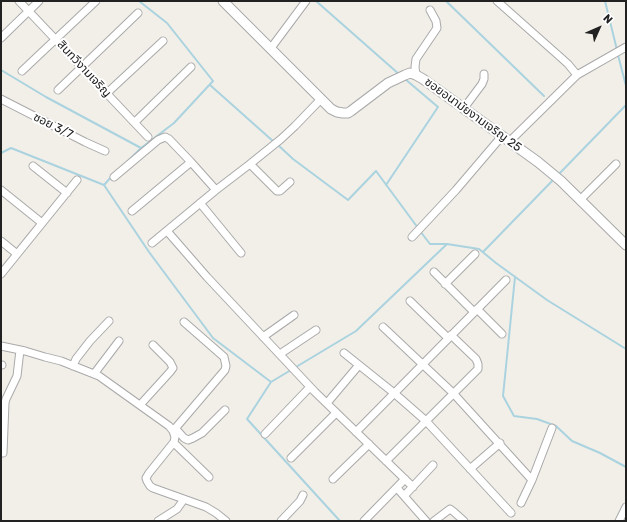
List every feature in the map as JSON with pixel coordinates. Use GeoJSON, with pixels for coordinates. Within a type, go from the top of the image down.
{"type":"FeatureCollection","features":[{"type":"Feature","properties":{"kind":"street","name":"สินทวีงามเจริญ"},"geometry":{"type":"LineString","coordinates":[[19,1],[148,137]]}},
{"type":"Feature","properties":{"kind":"street"},"geometry":{"type":"LineString","coordinates":[[1,38],[39,1]]}},
{"type":"Feature","properties":{"kind":"street"},"geometry":{"type":"LineString","coordinates":[[22,71],[96,1]]}},
{"type":"Feature","properties":{"kind":"street","name":"ซอยอนามัยงามเจริญ 25"},"geometry":{"type":"LineString","coordinates":[[223,1],[320,99],[331,109],[337,112],[343,114],[348,113],[388,82],[410,73],[416,75],[538,162],[561,181],[626,245]]}},
{"type":"Feature","properties":{"kind":"street"},"geometry":{"type":"LineString","coordinates":[[497,1],[558,54],[577,75]]}},
{"type":"Feature","properties":{"kind":"street"},"geometry":{"type":"LineString","coordinates":[[271,48],[304,3]]}},
{"type":"Feature","properties":{"kind":"street"},"geometry":{"type":"LineString","coordinates":[[416,75],[416,60],[437,28],[436,21],[430,10]]}},
{"type":"Feature","properties":{"kind":"street"},"geometry":{"type":"LineString","coordinates":[[58,90],[138,13]]}},
{"type":"Feature","properties":{"kind":"street"},"geometry":{"type":"LineString","coordinates":[[107,94],[163,41]]}},
{"type":"Feature","properties":{"kind":"street"},"geometry":{"type":"LineString","coordinates":[[412,237],[506,139],[577,75],[625,48]]}},
{"type":"Feature","properties":{"kind":"street"},"geometry":{"type":"LineString","coordinates":[[135,122],[191,67]]}},
{"type":"Feature","properties":{"kind":"street"},"geometry":{"type":"LineString","coordinates":[[464,108],[482,84],[484,74]]}},
{"type":"Feature","properties":{"kind":"street","name":"ซอย 3/7"},"geometry":{"type":"LineString","coordinates":[[1,99],[105,151]]}},
{"type":"Feature","properties":{"kind":"street"},"geometry":{"type":"LineString","coordinates":[[152,243],[281,139],[320,99]]}},
{"type":"Feature","properties":{"kind":"street"},"geometry":{"type":"LineString","coordinates":[[114,177],[163,137],[165,137],[216,190]]}},
{"type":"Feature","properties":{"kind":"street"},"geometry":{"type":"LineString","coordinates":[[132,211],[190,162]]}},
{"type":"Feature","properties":{"kind":"street"},"geometry":{"type":"LineString","coordinates":[[250,164],[277,191],[280,191],[290,182]]}},
{"type":"Feature","properties":{"kind":"street"},"geometry":{"type":"LineString","coordinates":[[580,200],[616,164]]}},
{"type":"Feature","properties":{"kind":"street"},"geometry":{"type":"LineString","coordinates":[[33,166],[67,193]]}},
{"type":"Feature","properties":{"kind":"street"},"geometry":{"type":"LineString","coordinates":[[1,274],[77,180]]}},
{"type":"Feature","properties":{"kind":"street"},"geometry":{"type":"LineString","coordinates":[[1,190],[42,223]]}},
{"type":"Feature","properties":{"kind":"street"},"geometry":{"type":"LineString","coordinates":[[200,203],[241,253]]}},
{"type":"Feature","properties":{"kind":"street"},"geometry":{"type":"LineString","coordinates":[[167,231],[207,277],[264,336],[310,387],[413,487]]}},
{"type":"Feature","properties":{"kind":"street"},"geometry":{"type":"LineString","coordinates":[[1,241],[17,254]]}},
{"type":"Feature","properties":{"kind":"street"},"geometry":{"type":"LineString","coordinates":[[445,284],[475,254]]}},
{"type":"Feature","properties":{"kind":"street"},"geometry":{"type":"LineString","coordinates":[[434,272],[445,284],[502,334]]}},
{"type":"Feature","properties":{"kind":"street"},"geometry":{"type":"LineString","coordinates":[[356,432],[506,280]]}},
{"type":"Feature","properties":{"kind":"street"},"geometry":{"type":"LineString","coordinates":[[386,461],[478,369],[476,359],[449,337],[410,301]]}},
{"type":"Feature","properties":{"kind":"street"},"geometry":{"type":"LineString","coordinates":[[264,336],[294,315]]}},
{"type":"Feature","properties":{"kind":"street"},"geometry":{"type":"LineString","coordinates":[[73,366],[76,359],[90,341],[109,321]]}},
{"type":"Feature","properties":{"kind":"street"},"geometry":{"type":"LineString","coordinates":[[184,322],[224,357],[226,366],[225,370],[174,430],[174,443],[146,478],[150,486],[153,488],[206,507],[226,521]]}},
{"type":"Feature","properties":{"kind":"street"},"geometry":{"type":"LineString","coordinates":[[383,327],[453,393],[532,480]]}},
{"type":"Feature","properties":{"kind":"street"},"geometry":{"type":"LineString","coordinates":[[280,354],[316,330]]}},
{"type":"Feature","properties":{"kind":"street"},"geometry":{"type":"LineString","coordinates":[[94,374],[119,341]]}},
{"type":"Feature","properties":{"kind":"street"},"geometry":{"type":"LineString","coordinates":[[140,405],[173,368],[170,362],[153,345]]}},
{"type":"Feature","properties":{"kind":"street"},"geometry":{"type":"LineString","coordinates":[[1,346],[20,350],[94,374],[188,440],[202,433],[225,410]]}},
{"type":"Feature","properties":{"kind":"street"},"geometry":{"type":"LineString","coordinates":[[3,453],[5,403],[17,376],[20,350]]}},
{"type":"Feature","properties":{"kind":"street"},"geometry":{"type":"LineString","coordinates":[[344,353],[426,421],[511,513]]}},
{"type":"Feature","properties":{"kind":"street"},"geometry":{"type":"LineString","coordinates":[[327,403],[359,365]]}},
{"type":"Feature","properties":{"kind":"street"},"geometry":{"type":"LineString","coordinates":[[265,434],[310,387]]}},
{"type":"Feature","properties":{"kind":"street"},"geometry":{"type":"LineString","coordinates":[[291,458],[336,413]]}},
{"type":"Feature","properties":{"kind":"street"},"geometry":{"type":"LineString","coordinates":[[521,503],[532,480],[552,428]]}},
{"type":"Feature","properties":{"kind":"street"},"geometry":{"type":"LineString","coordinates":[[174,443],[209,477]]}},
{"type":"Feature","properties":{"kind":"street"},"geometry":{"type":"LineString","coordinates":[[470,470],[500,443]]}},
{"type":"Feature","properties":{"kind":"street"},"geometry":{"type":"LineString","coordinates":[[333,479],[369,444]]}},
{"type":"Feature","properties":{"kind":"street"},"geometry":{"type":"LineString","coordinates":[[404,496],[433,465]]}},
{"type":"Feature","properties":{"kind":"street"},"geometry":{"type":"LineString","coordinates":[[364,521],[405,479]]}},
{"type":"Feature","properties":{"kind":"street"},"geometry":{"type":"LineString","coordinates":[[397,488],[426,521]]}},
{"type":"Feature","properties":{"kind":"street"},"geometry":{"type":"LineString","coordinates":[[281,521],[300,501],[303,495]]}},
{"type":"Feature","properties":{"kind":"street"},"geometry":{"type":"LineString","coordinates":[[158,521],[177,509],[182,502],[182,499]]}},
{"type":"Feature","properties":{"kind":"street"},"geometry":{"type":"LineString","coordinates":[[619,521],[626,507]]}},
{"type":"Feature","properties":{"kind":"street"},"geometry":{"type":"LineString","coordinates":[[434,521],[450,509],[464,521]]}},
{"type":"Feature","properties":{"kind":"street"},"geometry":{"type":"LineString","coordinates":[[370,514],[376,521]]}},
{"type":"Feature","properties":{"kind":"waterway"},"geometry":{"type":"LineString","coordinates":[[127,162],[141,148],[174,123],[213,81],[167,23],[139,1]]}},
{"type":"Feature","properties":{"kind":"waterway"},"geometry":{"type":"LineString","coordinates":[[316,1],[400,75]]}},
{"type":"Feature","properties":{"kind":"waterway"},"geometry":{"type":"LineString","coordinates":[[446,1],[544,96]]}},
{"type":"Feature","properties":{"kind":"waterway"},"geometry":{"type":"LineString","coordinates":[[605,1],[617,50]]}},
{"type":"Feature","properties":{"kind":"waterway"},"geometry":{"type":"LineString","coordinates":[[618,55],[626,86]]}},
{"type":"Feature","properties":{"kind":"waterway"},"geometry":{"type":"LineString","coordinates":[[1,70],[46,97],[141,148]]}},
{"type":"Feature","properties":{"kind":"waterway"},"geometry":{"type":"LineString","coordinates":[[386,185],[438,107],[405,79]]}},
{"type":"Feature","properties":{"kind":"waterway"},"geometry":{"type":"LineString","coordinates":[[210,85],[274,142]]}},
{"type":"Feature","properties":{"kind":"waterway"},"geometry":{"type":"LineString","coordinates":[[558,175],[626,105]]}},
{"type":"Feature","properties":{"kind":"waterway"},"geometry":{"type":"LineString","coordinates":[[278,145],[293,159],[348,200],[376,171],[418,228]]}},
{"type":"Feature","properties":{"kind":"waterway"},"geometry":{"type":"LineString","coordinates":[[1,153],[11,148],[104,185],[149,252],[213,338],[271,382]]}},
{"type":"Feature","properties":{"kind":"waterway"},"geometry":{"type":"LineString","coordinates":[[104,185],[112,176]]}},
{"type":"Feature","properties":{"kind":"waterway"},"geometry":{"type":"LineString","coordinates":[[483,252],[555,178]]}},
{"type":"Feature","properties":{"kind":"waterway"},"geometry":{"type":"LineString","coordinates":[[340,521],[247,419],[271,382],[356,331],[447,244],[430,244],[420,231]]}},
{"type":"Feature","properties":{"kind":"waterway"},"geometry":{"type":"LineString","coordinates":[[447,244],[479,249],[547,300],[626,349]]}},
{"type":"Feature","properties":{"kind":"waterway"},"geometry":{"type":"LineString","coordinates":[[515,277],[503,396],[514,416],[537,419],[556,426],[572,441],[600,453],[626,467]]}}]}
